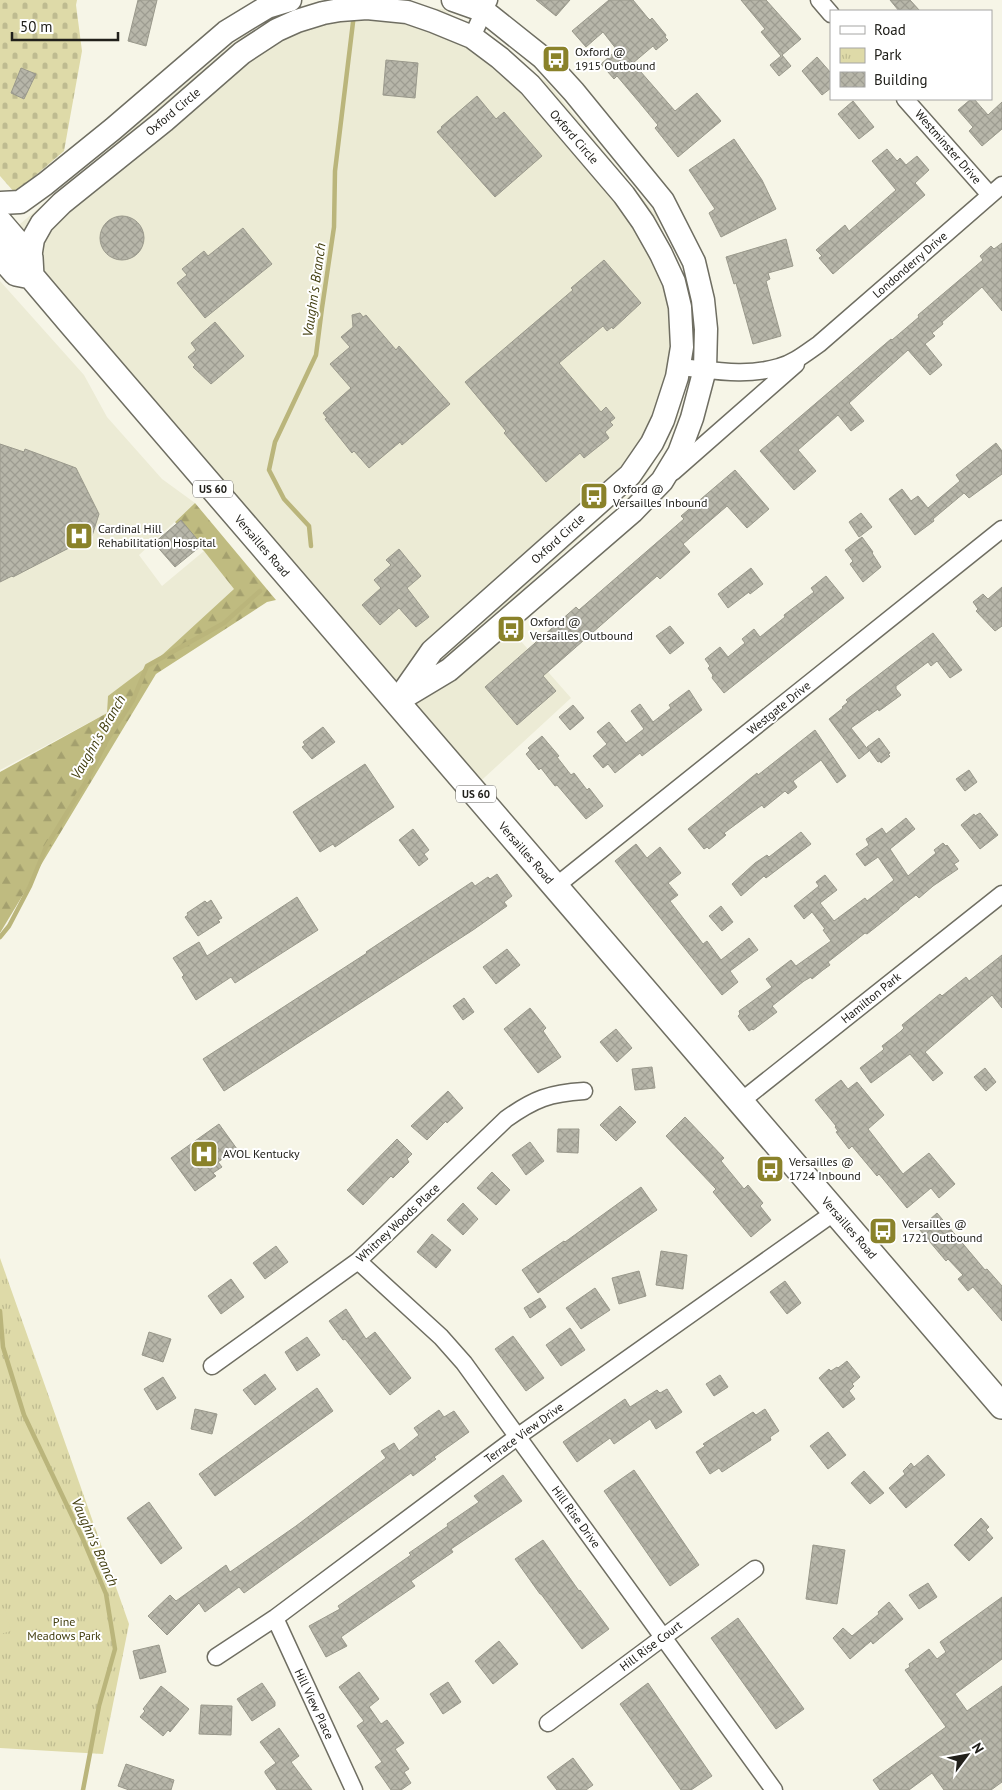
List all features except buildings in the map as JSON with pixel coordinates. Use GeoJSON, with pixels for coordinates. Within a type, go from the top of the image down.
{"type":"FeatureCollection","features":[{"type":"Feature","properties":{"kind":"main road","name":"Versailles Road"},"geometry":{"type":"LineString","coordinates":[[0,223],[30,267],[397,702],[1002,1406]]}},
{"type":"Feature","properties":{"kind":"main road","name":"Versailles Road"},"geometry":{"type":"LineString","coordinates":[[0,255],[16,273],[30,267]]}},
{"type":"Feature","properties":{"kind":"street"},"geometry":{"type":"LineString","coordinates":[[0,203],[20,202],[45,184],[113,129],[226,32],[267,8],[288,0],[297,21]]}},
{"type":"Feature","properties":{"kind":"street"},"geometry":{"type":"LineString","coordinates":[[397,702],[449,670],[632,512],[662,481],[679,453],[692,418],[705,370],[706,329],[703,300],[694,262],[663,200],[574,92],[543,58],[487,5],[453,0]]}},
{"type":"Feature","properties":{"kind":"street"},"geometry":{"type":"LineString","coordinates":[[819,0],[830,13]]}},
{"type":"Feature","properties":{"kind":"street"},"geometry":{"type":"LineString","coordinates":[[472,36],[487,5]]}},
{"type":"Feature","properties":{"kind":"street","name":"Oxford Circle"},"geometry":{"type":"LineString","coordinates":[[30,267],[33,239],[42,223],[62,203],[164,121],[242,53],[277,30],[297,21],[340,10],[387,9],[407,12],[472,36],[530,85],[624,195],[643,222],[661,254],[674,282],[680,307],[682,347],[679,367],[663,420],[652,443],[630,475],[432,651],[397,702]]}},
{"type":"Feature","properties":{"kind":"street","name":"Westminster Drive"},"geometry":{"type":"LineString","coordinates":[[906,100],[996,190]]}},
{"type":"Feature","properties":{"kind":"street","name":"Londonderry Drive"},"geometry":{"type":"LineString","coordinates":[[662,481],[996,190]]}},
{"type":"Feature","properties":{"kind":"street","name":"Londonderry Drive"},"geometry":{"type":"LineString","coordinates":[[679,367],[736,373],[760,371],[780,367],[796,360],[819,344]]}},
{"type":"Feature","properties":{"kind":"street","name":"Westgate Drive"},"geometry":{"type":"LineString","coordinates":[[556,886],[1002,529]]}},
{"type":"Feature","properties":{"kind":"street","name":"Hamilton Park"},"geometry":{"type":"LineString","coordinates":[[740,1102],[1002,894]]}},
{"type":"Feature","properties":{"kind":"street","name":"Whitney Woods Place"},"geometry":{"type":"LineString","coordinates":[[212,1366],[358,1261],[506,1119],[526,1105],[545,1096],[564,1092],[584,1091]]}},
{"type":"Feature","properties":{"kind":"street","name":"Terrace View Drive"},"geometry":{"type":"LineString","coordinates":[[216,1657],[274,1618],[517,1437],[835,1212]]}},
{"type":"Feature","properties":{"kind":"street","name":"Hill Rise Drive"},"geometry":{"type":"LineString","coordinates":[[358,1261],[441,1337],[464,1363],[774,1790]]}},
{"type":"Feature","properties":{"kind":"street","name":"Hill Rise Court"},"geometry":{"type":"LineString","coordinates":[[548,1722],[755,1569]]}},
{"type":"Feature","properties":{"kind":"street","name":"Hill View Place"},"geometry":{"type":"LineString","coordinates":[[274,1618],[354,1790]]}},
{"type":"Feature","properties":{"kind":"shaded area"},"geometry":{"type":"Polygon","coordinates":[[[327,4],[443,9],[548,83],[656,215],[694,320],[677,421],[646,476],[514,599],[496,613],[571,698],[472,789],[0,241],[243,35],[327,4]]]}},
{"type":"Feature","properties":{"kind":"shaded area","name":"Cardinal Hill Rehabilitation Hospital"},"geometry":{"type":"Polygon","coordinates":[[[0,281],[84,375],[107,417],[162,479],[195,503],[139,555],[162,586],[204,551],[241,594],[107,713],[0,770],[0,281]]]}},
{"type":"Feature","properties":{"kind":"green space"},"geometry":{"type":"Polygon","coordinates":[[[0,0],[77,0],[82,51],[64,151],[15,193],[0,176],[0,0]]]}},
{"type":"Feature","properties":{"kind":"green space"},"geometry":{"type":"Polygon","coordinates":[[[195,503],[276,600],[267,602],[156,674],[0,933],[0,772],[107,713],[108,696],[161,656],[234,589],[204,551],[175,522],[195,503]]]}},
{"type":"Feature","properties":{"kind":"green space","name":"Pine Meadows Park"},"geometry":{"type":"Polygon","coordinates":[[[0,1258],[129,1624],[103,1754],[0,1748],[0,1258]]]}},
{"type":"Feature","properties":{"kind":"green space"},"geometry":{"type":"Polygon","coordinates":[[[5,1608],[11,1631],[0,1634],[0,1610],[5,1608]]]}},
{"type":"Feature","properties":{"kind":"waterway","name":"Vaughn's Branch"},"geometry":{"type":"LineString","coordinates":[[311,546],[309,526],[284,499],[269,470],[275,442],[316,355],[334,227],[335,171],[354,14]]}},
{"type":"Feature","properties":{"kind":"waterway","name":"Vaughn's Branch"},"geometry":{"type":"LineString","coordinates":[[0,937],[9,926],[30,886],[46,847],[87,780],[107,740],[133,700],[147,666],[224,623],[260,591]]}},
{"type":"Feature","properties":{"kind":"waterway","name":"Vaughn's Branch"},"geometry":{"type":"LineString","coordinates":[[0,1311],[3,1347],[24,1415],[82,1537],[106,1594],[115,1649],[99,1706],[83,1790]]}},
{"type":"Feature","properties":{"kind":"place","name":"Oxford @ 1915 Outbound"},"geometry":{"type":"Point","coordinates":[556,59]}},
{"type":"Feature","properties":{"kind":"place","name":"Oxford @ Versailles Inbound"},"geometry":{"type":"Point","coordinates":[594,496]}},
{"type":"Feature","properties":{"kind":"place","name":"Cardinal Hill Rehabilitation Hospital"},"geometry":{"type":"Point","coordinates":[79,536]}},
{"type":"Feature","properties":{"kind":"place","name":"Oxford @ Versailles Outbound"},"geometry":{"type":"Point","coordinates":[511,629]}},
{"type":"Feature","properties":{"kind":"place","name":"AVOL Kentucky"},"geometry":{"type":"Point","coordinates":[204,1154]}},
{"type":"Feature","properties":{"kind":"place","name":"Versailles @ 1724 Inbound"},"geometry":{"type":"Point","coordinates":[770,1169]}},
{"type":"Feature","properties":{"kind":"place","name":"Versailles @ 1721 Outbound"},"geometry":{"type":"Point","coordinates":[883,1231]}}]}
